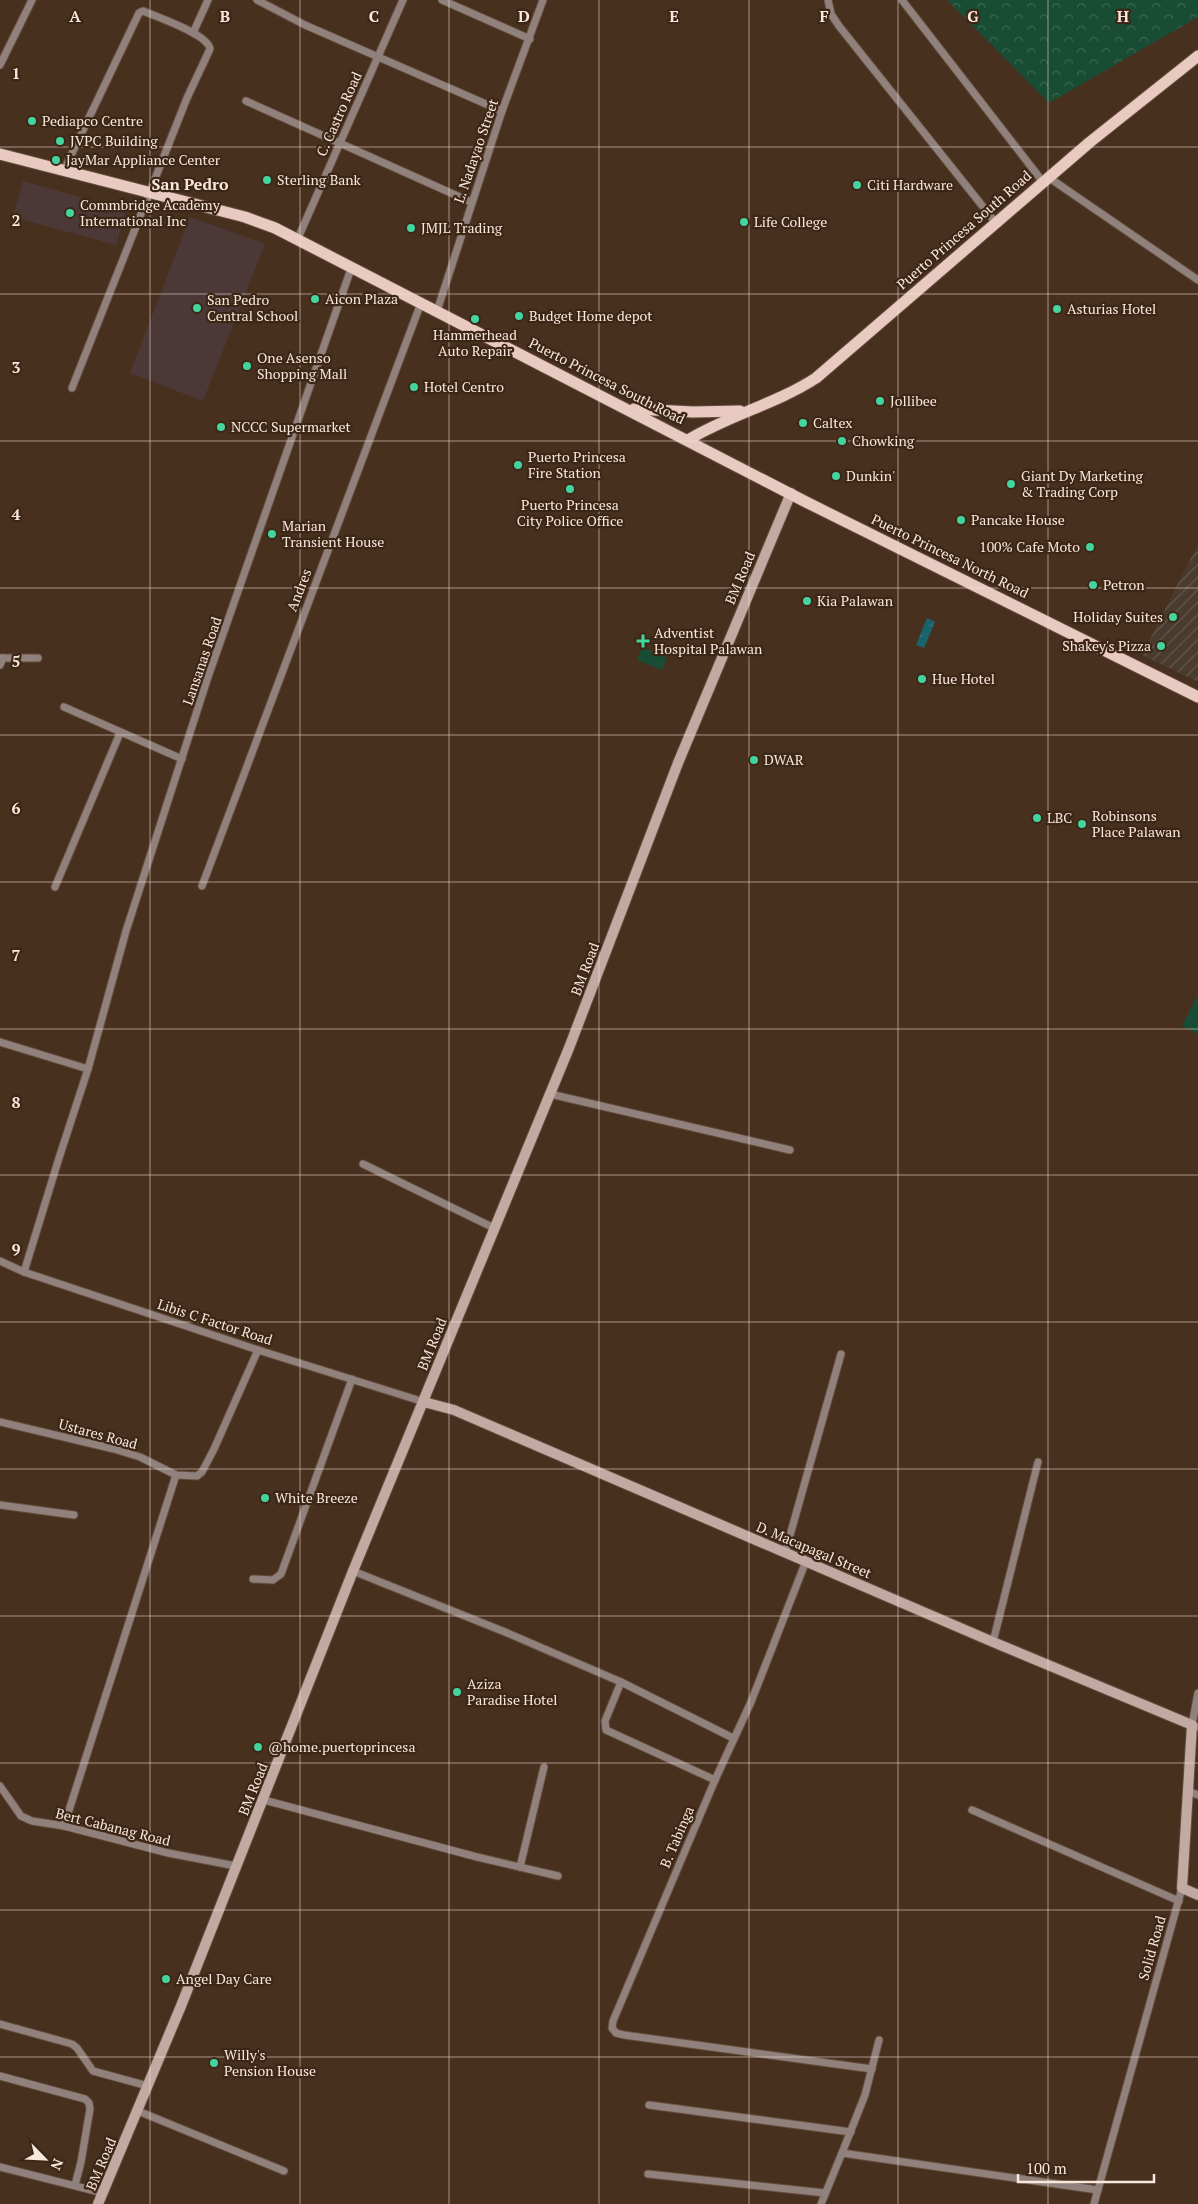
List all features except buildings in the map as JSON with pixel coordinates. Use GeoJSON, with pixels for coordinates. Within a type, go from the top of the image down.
{"type":"FeatureCollection","features":[{"type":"Feature","properties":{"kind":"main road","name":"Puerto Princesa South Road"},"geometry":{"type":"LineString","coordinates":[[0,154],[245,217],[298,238],[688,440],[708,428],[798,390],[816,378],[1045,180],[1198,56]]}},
{"type":"Feature","properties":{"kind":"main road"},"geometry":{"type":"LineString","coordinates":[[630,409],[694,412],[750,411]]}},
{"type":"Feature","properties":{"kind":"main road","name":"Puerto Princesa North Road"},"geometry":{"type":"LineString","coordinates":[[688,440],[1198,697]]}},
{"type":"Feature","properties":{"kind":"street"},"geometry":{"type":"LineString","coordinates":[[0,65],[32,0]]}},
{"type":"Feature","properties":{"kind":"street"},"geometry":{"type":"LineString","coordinates":[[193,32],[208,0]]}},
{"type":"Feature","properties":{"kind":"street"},"geometry":{"type":"LineString","coordinates":[[257,0],[284,16],[502,111]]}},
{"type":"Feature","properties":{"kind":"street","name":"C. Castro Road"},"geometry":{"type":"LineString","coordinates":[[298,238],[403,0]]}},
{"type":"Feature","properties":{"kind":"street"},"geometry":{"type":"LineString","coordinates":[[442,0],[530,39]]}},
{"type":"Feature","properties":{"kind":"street","name":"L. Nadayao Street"},"geometry":{"type":"LineString","coordinates":[[437,311],[502,111],[543,0]]}},
{"type":"Feature","properties":{"kind":"street"},"geometry":{"type":"LineString","coordinates":[[828,0],[830,14],[996,223]]}},
{"type":"Feature","properties":{"kind":"street"},"geometry":{"type":"LineString","coordinates":[[902,0],[1045,180],[1198,280]]}},
{"type":"Feature","properties":{"kind":"street"},"geometry":{"type":"LineString","coordinates":[[64,170],[140,13],[143,11],[193,32],[207,42],[210,49],[187,98],[72,388]]}},
{"type":"Feature","properties":{"kind":"street"},"geometry":{"type":"LineString","coordinates":[[246,101],[471,202]]}},
{"type":"Feature","properties":{"kind":"street","name":"Lansanas Road"},"geometry":{"type":"LineString","coordinates":[[24,1272],[58,1158],[88,1068],[126,932],[208,677],[352,266]]}},
{"type":"Feature","properties":{"kind":"street","name":"Andres"},"geometry":{"type":"LineString","coordinates":[[202,886],[421,303]]}},
{"type":"Feature","properties":{"kind":"street","name":"BM Road"},"geometry":{"type":"LineString","coordinates":[[98,2204],[264,1800],[353,1571],[569,1048],[678,762],[791,493]]}},
{"type":"Feature","properties":{"kind":"street"},"geometry":{"type":"LineString","coordinates":[[1,660],[38,658]]}},
{"type":"Feature","properties":{"kind":"street"},"geometry":{"type":"LineString","coordinates":[[64,707],[120,733],[182,758]]}},
{"type":"Feature","properties":{"kind":"street"},"geometry":{"type":"LineString","coordinates":[[55,887],[120,733]]}},
{"type":"Feature","properties":{"kind":"street"},"geometry":{"type":"LineString","coordinates":[[0,1042],[88,1068]]}},
{"type":"Feature","properties":{"kind":"street"},"geometry":{"type":"LineString","coordinates":[[550,1094],[790,1150]]}},
{"type":"Feature","properties":{"kind":"street"},"geometry":{"type":"LineString","coordinates":[[363,1164],[494,1228]]}},
{"type":"Feature","properties":{"kind":"street","name":"Libis C Factor Road"},"geometry":{"type":"LineString","coordinates":[[0,1261],[24,1272],[258,1350],[424,1402]]}},
{"type":"Feature","properties":{"kind":"street"},"geometry":{"type":"LineString","coordinates":[[64,1826],[176,1475],[192,1476],[202,1472],[258,1350]]}},
{"type":"Feature","properties":{"kind":"street"},"geometry":{"type":"LineString","coordinates":[[785,1552],[841,1354]]}},
{"type":"Feature","properties":{"kind":"street"},"geometry":{"type":"LineString","coordinates":[[253,1579],[273,1580],[281,1574],[352,1379]]}},
{"type":"Feature","properties":{"kind":"street","name":"D. Macapagal Street"},"geometry":{"type":"LineString","coordinates":[[424,1402],[454,1410],[993,1642],[1195,1726]]}},
{"type":"Feature","properties":{"kind":"street","name":"Ustares Road"},"geometry":{"type":"LineString","coordinates":[[0,1422],[114,1448],[140,1457],[176,1475]]}},
{"type":"Feature","properties":{"kind":"street"},"geometry":{"type":"LineString","coordinates":[[993,1642],[1038,1462]]}},
{"type":"Feature","properties":{"kind":"street"},"geometry":{"type":"LineString","coordinates":[[0,1504],[74,1515]]}},
{"type":"Feature","properties":{"kind":"street","name":"B. Tabinga"},"geometry":{"type":"LineString","coordinates":[[806,1562],[751,1702],[653,1924],[613,2021],[612,2028],[616,2033],[624,2035],[872,2069]]}},
{"type":"Feature","properties":{"kind":"street"},"geometry":{"type":"LineString","coordinates":[[353,1571],[505,1632],[621,1682],[734,1738]]}},
{"type":"Feature","properties":{"kind":"street"},"geometry":{"type":"LineString","coordinates":[[621,1682],[605,1722],[606,1730],[715,1780]]}},
{"type":"Feature","properties":{"kind":"street","name":"Solid Road"},"geometry":{"type":"LineString","coordinates":[[1094,2204],[1182,1888],[1188,1791],[1198,1693]]}},
{"type":"Feature","properties":{"kind":"street"},"geometry":{"type":"LineString","coordinates":[[520,1867],[544,1767]]}},
{"type":"Feature","properties":{"kind":"street","name":"Bert Cabanag Road"},"geometry":{"type":"LineString","coordinates":[[0,1786],[18,1813],[25,1819],[64,1826],[168,1853],[236,1866]]}},
{"type":"Feature","properties":{"kind":"street"},"geometry":{"type":"LineString","coordinates":[[1188,1791],[1198,1795]]}},
{"type":"Feature","properties":{"kind":"street"},"geometry":{"type":"LineString","coordinates":[[264,1800],[558,1876]]}},
{"type":"Feature","properties":{"kind":"street"},"geometry":{"type":"LineString","coordinates":[[972,1810],[1179,1901]]}},
{"type":"Feature","properties":{"kind":"street"},"geometry":{"type":"LineString","coordinates":[[1182,1888],[1198,1895]]}},
{"type":"Feature","properties":{"kind":"street"},"geometry":{"type":"LineString","coordinates":[[0,2024],[72,2044],[80,2051],[93,2071],[148,2086]]}},
{"type":"Feature","properties":{"kind":"street"},"geometry":{"type":"LineString","coordinates":[[821,2204],[865,2095],[879,2040]]}},
{"type":"Feature","properties":{"kind":"street"},"geometry":{"type":"LineString","coordinates":[[0,2076],[85,2099],[90,2103],[81,2162],[74,2185]]}},
{"type":"Feature","properties":{"kind":"street"},"geometry":{"type":"LineString","coordinates":[[649,2104],[851,2132]]}},
{"type":"Feature","properties":{"kind":"street"},"geometry":{"type":"LineString","coordinates":[[138,2110],[284,2171]]}},
{"type":"Feature","properties":{"kind":"street"},"geometry":{"type":"LineString","coordinates":[[842,2153],[1098,2190]]}},
{"type":"Feature","properties":{"kind":"street"},"geometry":{"type":"LineString","coordinates":[[0,2167],[103,2193]]}},
{"type":"Feature","properties":{"kind":"street"},"geometry":{"type":"LineString","coordinates":[[648,2174],[825,2193]]}},
{"type":"Feature","properties":{"kind":"shaded area","name":"Commbridge Academy International Inc"},"geometry":{"type":"Polygon","coordinates":[[[23,181],[126,210],[116,245],[13,217],[23,181]]]}},
{"type":"Feature","properties":{"kind":"shaded area","name":"San Pedro Central School"},"geometry":{"type":"Polygon","coordinates":[[[190,217],[265,244],[203,401],[130,373],[190,217]]]}},
{"type":"Feature","properties":{"kind":"shaded area"},"geometry":{"type":"Polygon","coordinates":[[[1198,544],[1198,682],[1142,655],[1198,544]]]}},
{"type":"Feature","properties":{"kind":"green space"},"geometry":{"type":"Polygon","coordinates":[[[947,0],[1198,0],[1198,17],[1049,103],[947,0]]]}},
{"type":"Feature","properties":{"kind":"green space"},"geometry":{"type":"Polygon","coordinates":[[[642,647],[667,658],[662,670],[637,660],[642,647]]]}},
{"type":"Feature","properties":{"kind":"green space"},"geometry":{"type":"Polygon","coordinates":[[[1198,994],[1198,1034],[1182,1026],[1198,994]]]}},
{"type":"Feature","properties":{"kind":"water"},"geometry":{"type":"Polygon","coordinates":[[[927,618],[935,622],[924,648],[916,645],[927,618]]]}},
{"type":"Feature","properties":{"kind":"place","name":"Pediapco Centre"},"geometry":{"type":"Point","coordinates":[32,121]}},
{"type":"Feature","properties":{"kind":"place","name":"JVPC Building"},"geometry":{"type":"Point","coordinates":[60,141]}},
{"type":"Feature","properties":{"kind":"place","name":"JayMar Appliance Center"},"geometry":{"type":"Point","coordinates":[56,160]}},
{"type":"Feature","properties":{"kind":"place","name":"Sterling Bank"},"geometry":{"type":"Point","coordinates":[267,180]}},
{"type":"Feature","properties":{"kind":"place","name":"Citi Hardware"},"geometry":{"type":"Point","coordinates":[857,185]}},
{"type":"Feature","properties":{"kind":"place","name":"Commbridge Academy International Inc"},"geometry":{"type":"Point","coordinates":[70,213]}},
{"type":"Feature","properties":{"kind":"place","name":"Life College"},"geometry":{"type":"Point","coordinates":[744,222]}},
{"type":"Feature","properties":{"kind":"place","name":"JMJL Trading"},"geometry":{"type":"Point","coordinates":[411,228]}},
{"type":"Feature","properties":{"kind":"place","name":"Aicon Plaza"},"geometry":{"type":"Point","coordinates":[315,299]}},
{"type":"Feature","properties":{"kind":"place","name":"San Pedro Central School"},"geometry":{"type":"Point","coordinates":[197,308]}},
{"type":"Feature","properties":{"kind":"place","name":"Asturias Hotel"},"geometry":{"type":"Point","coordinates":[1057,309]}},
{"type":"Feature","properties":{"kind":"place","name":"Budget Home depot"},"geometry":{"type":"Point","coordinates":[519,316]}},
{"type":"Feature","properties":{"kind":"place","name":"Hammerhead Auto Repair"},"geometry":{"type":"Point","coordinates":[475,319]}},
{"type":"Feature","properties":{"kind":"place","name":"One Asenso Shopping Mall"},"geometry":{"type":"Point","coordinates":[247,366]}},
{"type":"Feature","properties":{"kind":"place","name":"Hotel Centro"},"geometry":{"type":"Point","coordinates":[414,387]}},
{"type":"Feature","properties":{"kind":"place","name":"Jollibee"},"geometry":{"type":"Point","coordinates":[880,401]}},
{"type":"Feature","properties":{"kind":"place","name":"Caltex"},"geometry":{"type":"Point","coordinates":[803,423]}},
{"type":"Feature","properties":{"kind":"place","name":"NCCC Supermarket"},"geometry":{"type":"Point","coordinates":[221,427]}},
{"type":"Feature","properties":{"kind":"place","name":"Chowking"},"geometry":{"type":"Point","coordinates":[842,441]}},
{"type":"Feature","properties":{"kind":"place","name":"Puerto Princesa Fire Station"},"geometry":{"type":"Point","coordinates":[518,465]}},
{"type":"Feature","properties":{"kind":"place","name":"Dunkin'"},"geometry":{"type":"Point","coordinates":[836,476]}},
{"type":"Feature","properties":{"kind":"place","name":"Giant Dy Marketing & Trading Corp"},"geometry":{"type":"Point","coordinates":[1011,484]}},
{"type":"Feature","properties":{"kind":"place","name":"Puerto Princesa City Police Office"},"geometry":{"type":"Point","coordinates":[570,489]}},
{"type":"Feature","properties":{"kind":"place","name":"Pancake House"},"geometry":{"type":"Point","coordinates":[961,520]}},
{"type":"Feature","properties":{"kind":"place","name":"Marian Transient House"},"geometry":{"type":"Point","coordinates":[272,534]}},
{"type":"Feature","properties":{"kind":"place","name":"100% Cafe Moto"},"geometry":{"type":"Point","coordinates":[1090,547]}},
{"type":"Feature","properties":{"kind":"place","name":"Petron"},"geometry":{"type":"Point","coordinates":[1093,585]}},
{"type":"Feature","properties":{"kind":"place","name":"Kia Palawan"},"geometry":{"type":"Point","coordinates":[807,601]}},
{"type":"Feature","properties":{"kind":"place","name":"Holiday Suites"},"geometry":{"type":"Point","coordinates":[1173,617]}},
{"type":"Feature","properties":{"kind":"place","name":"Adventist Hospital Palawan"},"geometry":{"type":"Point","coordinates":[643,641]}},
{"type":"Feature","properties":{"kind":"place","name":"Shakey's Pizza"},"geometry":{"type":"Point","coordinates":[1161,646]}},
{"type":"Feature","properties":{"kind":"place","name":"Hue Hotel"},"geometry":{"type":"Point","coordinates":[922,679]}},
{"type":"Feature","properties":{"kind":"place","name":"DWAR"},"geometry":{"type":"Point","coordinates":[754,760]}},
{"type":"Feature","properties":{"kind":"place","name":"LBC"},"geometry":{"type":"Point","coordinates":[1037,818]}},
{"type":"Feature","properties":{"kind":"place","name":"Robinsons Place Palawan"},"geometry":{"type":"Point","coordinates":[1082,824]}},
{"type":"Feature","properties":{"kind":"place","name":"White Breeze"},"geometry":{"type":"Point","coordinates":[265,1498]}},
{"type":"Feature","properties":{"kind":"place","name":"Aziza Paradise Hotel"},"geometry":{"type":"Point","coordinates":[457,1692]}},
{"type":"Feature","properties":{"kind":"place","name":"@home.puertoprincesa"},"geometry":{"type":"Point","coordinates":[258,1747]}},
{"type":"Feature","properties":{"kind":"place","name":"Angel Day Care"},"geometry":{"type":"Point","coordinates":[166,1979]}},
{"type":"Feature","properties":{"kind":"place","name":"Willy's Pension House"},"geometry":{"type":"Point","coordinates":[214,2063]}},
{"type":"Feature","properties":{"kind":"district","name":"San Pedro"},"geometry":{"type":"Point","coordinates":[190,184]}}]}
